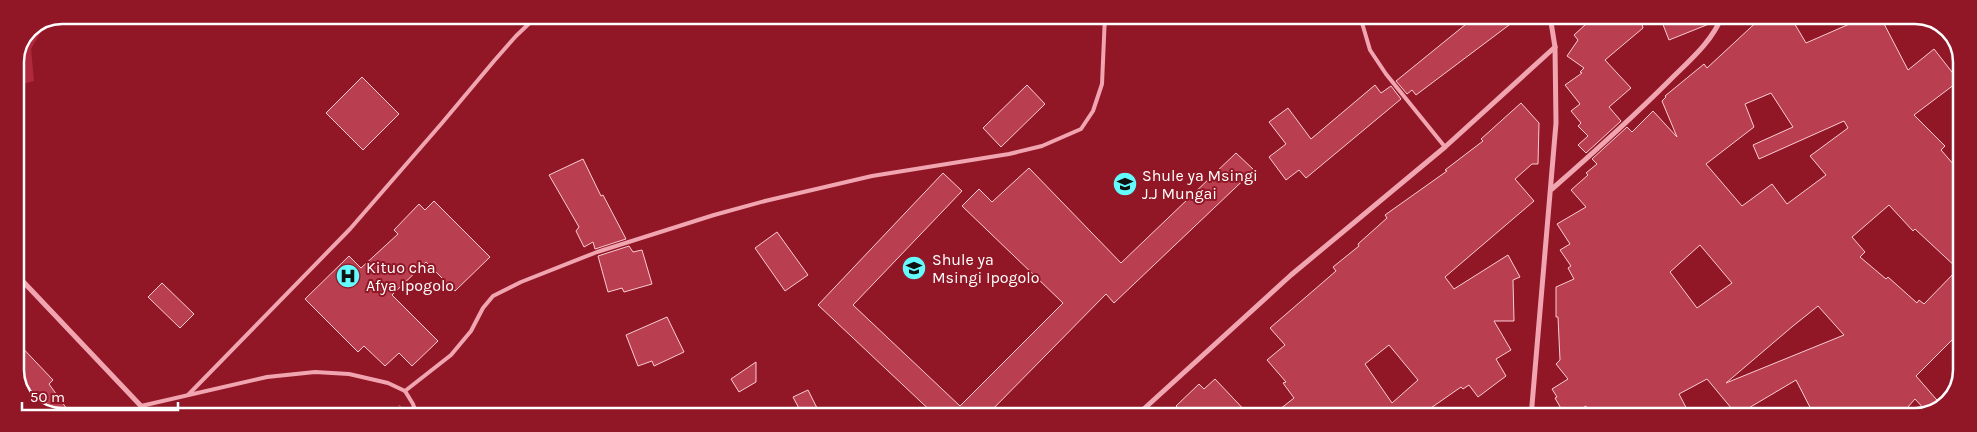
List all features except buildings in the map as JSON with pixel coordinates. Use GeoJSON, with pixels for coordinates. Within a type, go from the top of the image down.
{"type":"FeatureCollection","features":[{"type":"Feature","properties":{"kind":"street"},"geometry":{"type":"LineString","coordinates":[[1532,408],[1552,189],[1556,122],[1555,47],[1551,24]]}},
{"type":"Feature","properties":{"kind":"street"},"geometry":{"type":"LineString","coordinates":[[1552,189],[1629,120],[1702,48],[1719,24]]}},
{"type":"Feature","properties":{"kind":"street"},"geometry":{"type":"LineString","coordinates":[[1145,408],[1291,275],[1445,147],[1555,47]]}},
{"type":"Feature","properties":{"kind":"street"},"geometry":{"type":"LineString","coordinates":[[24,282],[143,408]]}},
{"type":"Feature","properties":{"kind":"lane"},"geometry":{"type":"LineString","coordinates":[[188,395],[350,229],[494,61],[529,24]]}},
{"type":"Feature","properties":{"kind":"lane"},"geometry":{"type":"LineString","coordinates":[[405,391],[451,355],[471,332],[483,308],[493,296],[521,282],[597,252],[765,201],[872,176],[1009,154],[1042,146],[1081,129],[1093,112],[1102,84],[1105,24]]}},
{"type":"Feature","properties":{"kind":"lane"},"geometry":{"type":"LineString","coordinates":[[1362,24],[1370,50],[1386,74],[1445,147]]}},
{"type":"Feature","properties":{"kind":"lane"},"geometry":{"type":"LineString","coordinates":[[141,406],[267,377],[315,372],[349,374],[388,383],[405,391],[414,408]]}},
{"type":"Feature","properties":{"kind":"shaded area"},"geometry":{"type":"Polygon","coordinates":[[[42,29],[31,49],[34,81],[24,84],[24,55],[30,41],[42,29]]]}},
{"type":"Feature","properties":{"kind":"place","name":"Shule ya Msingi J.J Mungai"},"geometry":{"type":"Point","coordinates":[1125,184]}},
{"type":"Feature","properties":{"kind":"place","name":"Shule ya Msingi Ipogolo"},"geometry":{"type":"Point","coordinates":[914,268]}},
{"type":"Feature","properties":{"kind":"place","name":"Kituo cha Afya Ipogolo"},"geometry":{"type":"Point","coordinates":[348,276]}}]}
